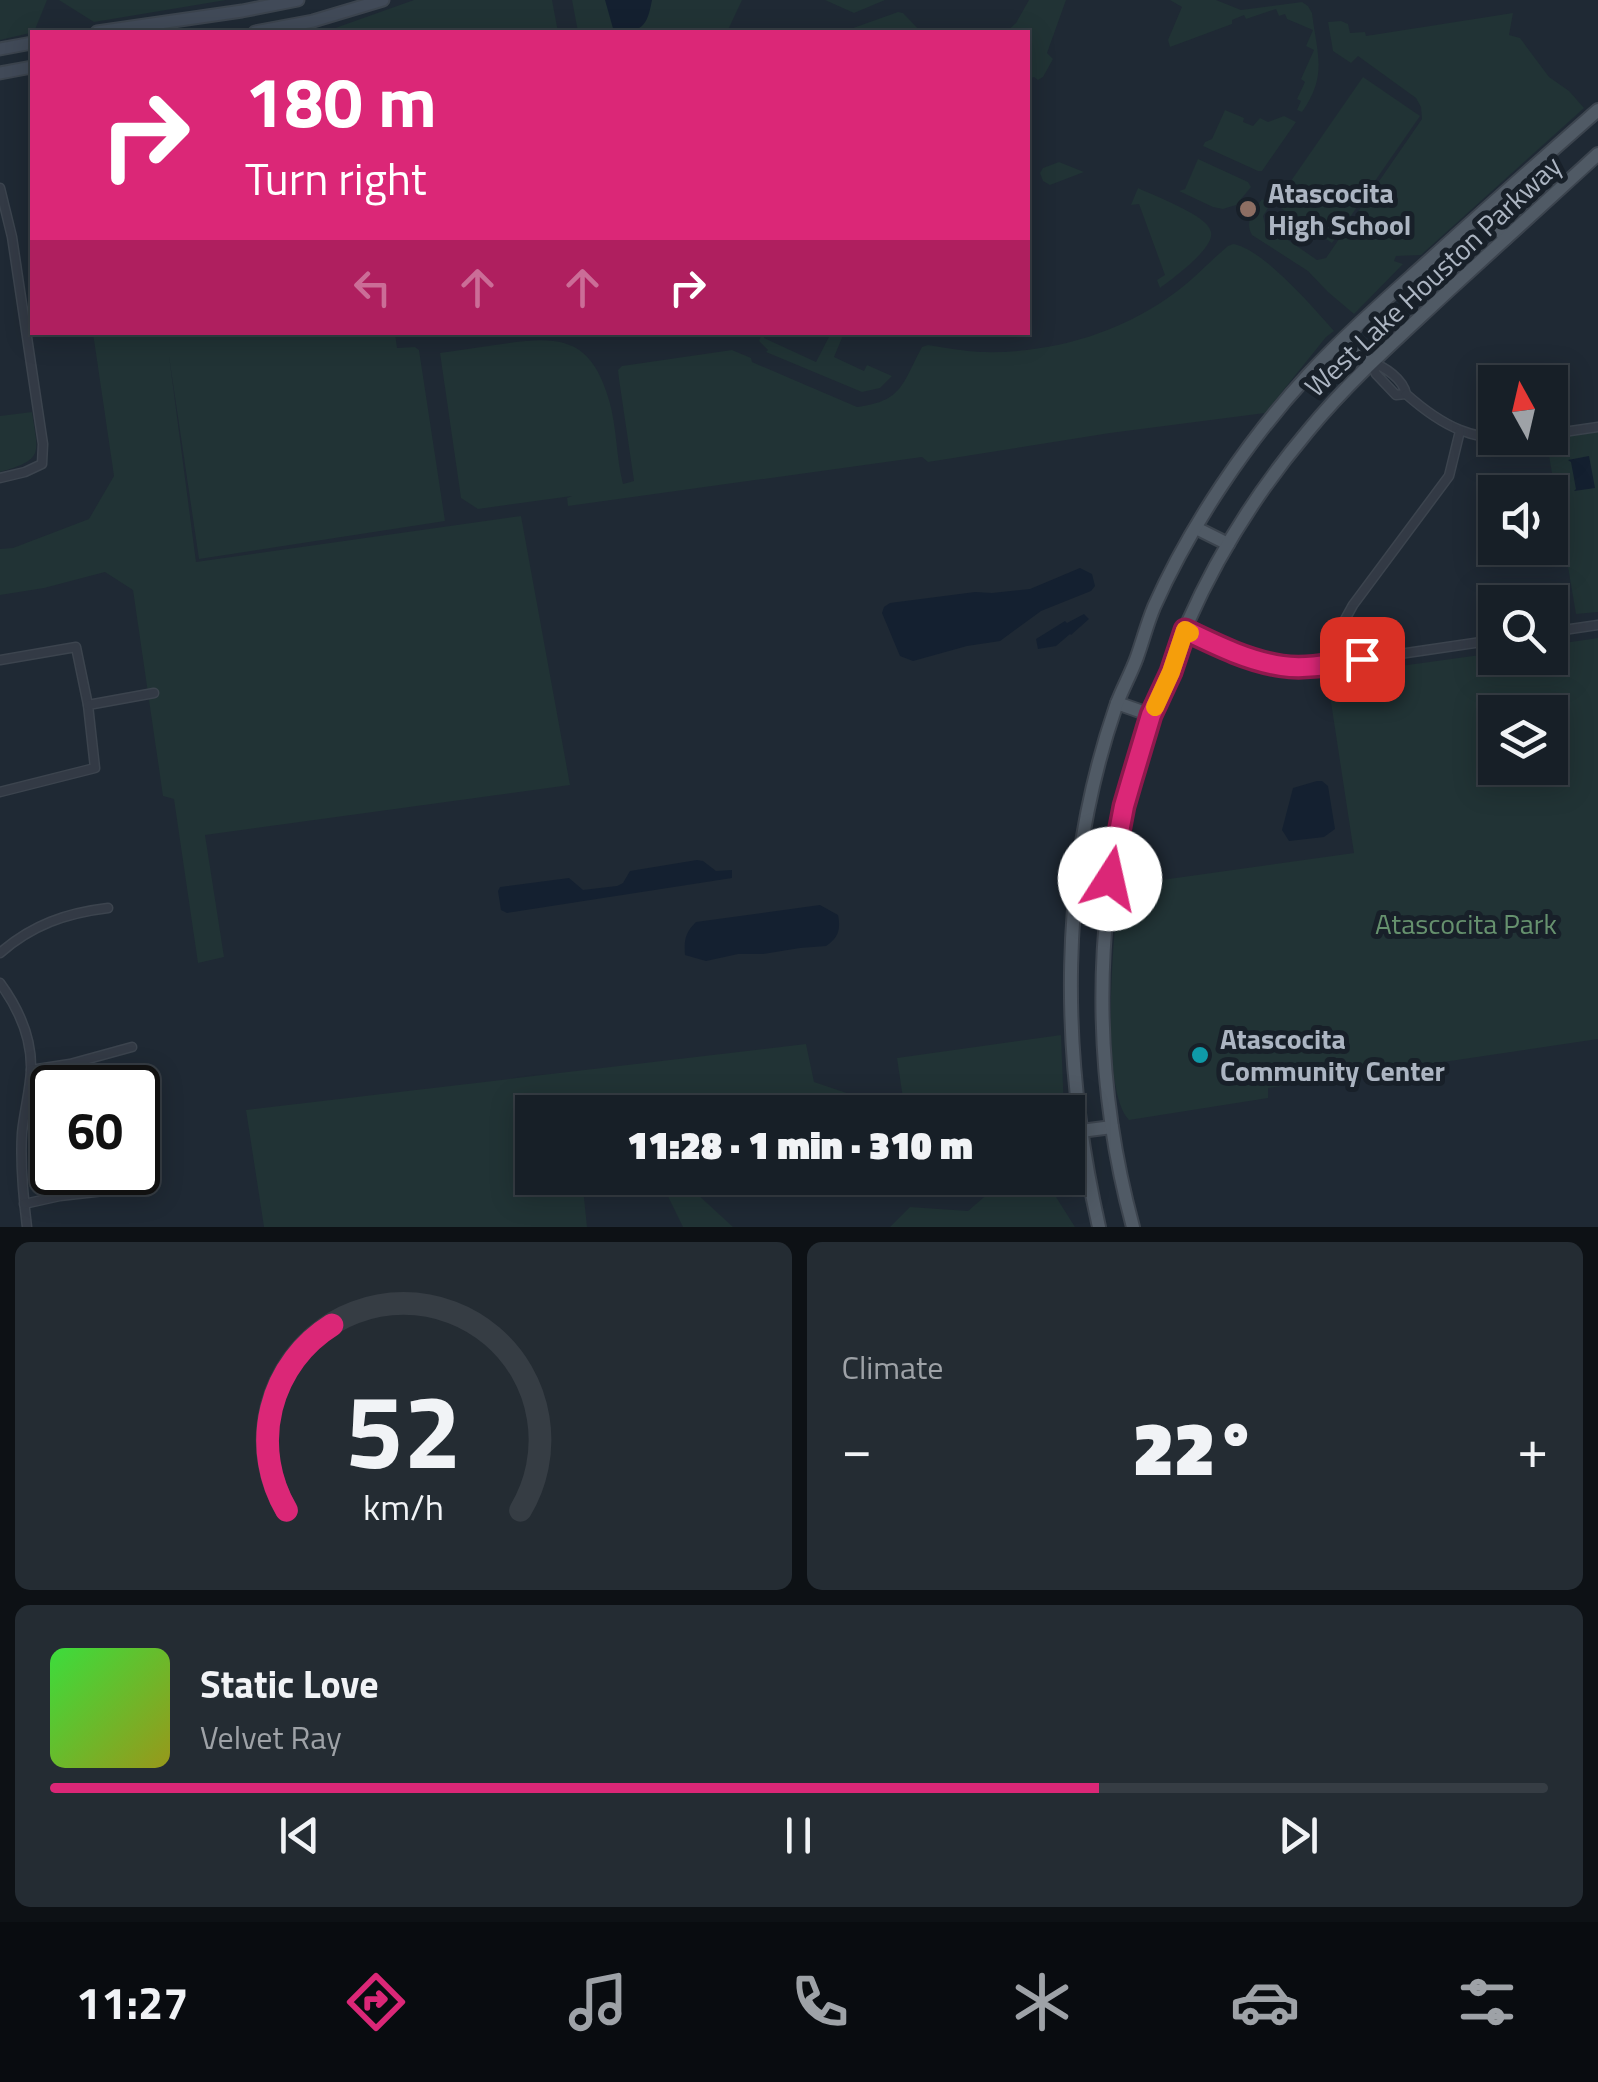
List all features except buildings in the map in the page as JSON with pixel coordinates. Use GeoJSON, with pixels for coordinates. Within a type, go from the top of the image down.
{"type":"FeatureCollection","features":[{"type":"Feature","properties":{"kind":"main road"},"geometry":{"type":"LineString","coordinates":[[111,30],[298,0]]}},
{"type":"Feature","properties":{"kind":"main road"},"geometry":{"type":"LineString","coordinates":[[266,30],[313,21],[383,0]]}},
{"type":"Feature","properties":{"kind":"main road"},"geometry":{"type":"LineString","coordinates":[[0,49],[30,43]]}},
{"type":"Feature","properties":{"kind":"main road"},"geometry":{"type":"LineString","coordinates":[[0,74],[30,68]]}},
{"type":"Feature","properties":{"kind":"main road","name":"West Lake Houston Parkway"},"geometry":{"type":"LineString","coordinates":[[1076,1095],[1070,952],[1078,868],[1090,800],[1117,703],[1156,605],[1196,528],[1232,470],[1308,374],[1598,110]]}},
{"type":"Feature","properties":{"kind":"main road","name":"West Lake Houston Parkway"},"geometry":{"type":"LineString","coordinates":[[1133,1227],[1112,1127],[1103,1054],[1104,947],[1110,879],[1124,806],[1151,715],[1185,630],[1228,544],[1305,434],[1371,362],[1598,154]]}},
{"type":"Feature","properties":{"kind":"main road"},"geometry":{"type":"LineString","coordinates":[[1482,212],[1506,238]]}},
{"type":"Feature","properties":{"kind":"main road"},"geometry":{"type":"LineString","coordinates":[[1348,336],[1371,362]]}},
{"type":"Feature","properties":{"kind":"main road"},"geometry":{"type":"LineString","coordinates":[[1196,528],[1228,544]]}},
{"type":"Feature","properties":{"kind":"main road"},"geometry":{"type":"LineString","coordinates":[[1117,703],[1151,715]]}},
{"type":"Feature","properties":{"kind":"main road"},"geometry":{"type":"LineString","coordinates":[[1075,901],[1108,907]]}},
{"type":"Feature","properties":{"kind":"main road"},"geometry":{"type":"LineString","coordinates":[[1085,1131],[1112,1127]]}},
{"type":"Feature","properties":{"kind":"main road","name":"West Lake Houston Parkway"},"geometry":{"type":"LineString","coordinates":[[1085,1153],[1099,1227]]}},
{"type":"Feature","properties":{"kind":"street"},"geometry":{"type":"LineString","coordinates":[[0,188],[12,237],[43,444],[42,464],[0,478]]}},
{"type":"Feature","properties":{"kind":"street"},"geometry":{"type":"LineString","coordinates":[[1371,362],[1385,367],[1428,414],[1460,431],[1478,435]]}},
{"type":"Feature","properties":{"kind":"street"},"geometry":{"type":"LineString","coordinates":[[1568,431],[1598,427]]}},
{"type":"Feature","properties":{"kind":"street"},"geometry":{"type":"LineString","coordinates":[[1332,664],[1336,636],[1353,605],[1448,476],[1460,431]]}},
{"type":"Feature","properties":{"kind":"street"},"geometry":{"type":"LineString","coordinates":[[1568,629],[1598,624]]}},
{"type":"Feature","properties":{"kind":"street"},"geometry":{"type":"LineString","coordinates":[[1185,630],[1244,657],[1286,667],[1478,643]]}},
{"type":"Feature","properties":{"kind":"street"},"geometry":{"type":"LineString","coordinates":[[0,660],[76,647],[95,768],[0,792]]}},
{"type":"Feature","properties":{"kind":"street"},"geometry":{"type":"LineString","coordinates":[[88,705],[154,693]]}},
{"type":"Feature","properties":{"kind":"street"},"geometry":{"type":"LineString","coordinates":[[0,953],[43,924],[69,914],[108,908]]}},
{"type":"Feature","properties":{"kind":"street"},"geometry":{"type":"LineString","coordinates":[[0,983],[24,1028],[31,1065]]}},
{"type":"Feature","properties":{"kind":"street"},"geometry":{"type":"LineString","coordinates":[[64,1065],[132,1047]]}},
{"type":"Feature","properties":{"kind":"street"},"geometry":{"type":"LineString","coordinates":[[27,1227],[21,1158],[30,1077]]}},
{"type":"Feature","properties":{"kind":"street"},"geometry":{"type":"LineString","coordinates":[[24,1204],[69,1195]]}},
{"type":"Feature","properties":{"kind":"green space"},"geometry":{"type":"Polygon","coordinates":[[[0,0],[47,0],[35,30],[0,40],[0,0]]]}},
{"type":"Feature","properties":{"kind":"green space"},"geometry":{"type":"Polygon","coordinates":[[[59,0],[226,0],[94,22],[59,0]]]}},
{"type":"Feature","properties":{"kind":"green space"},"geometry":{"type":"Polygon","coordinates":[[[414,0],[552,0],[558,30],[330,30],[414,0]]]}},
{"type":"Feature","properties":{"kind":"green space"},"geometry":{"type":"Polygon","coordinates":[[[572,0],[742,0],[728,30],[578,30],[572,0]]]}},
{"type":"Feature","properties":{"kind":"green space"},"geometry":{"type":"Polygon","coordinates":[[[825,0],[885,0],[854,13],[825,0]]]}},
{"type":"Feature","properties":{"kind":"green space"},"geometry":{"type":"Polygon","coordinates":[[[1029,0],[1066,0],[1047,53],[1053,59],[1038,80],[1030,78],[1030,30],[1008,30],[1029,0]]]}},
{"type":"Feature","properties":{"kind":"green space"},"geometry":{"type":"Polygon","coordinates":[[[1170,0],[1216,0],[1241,10],[1302,2],[1308,6],[1312,13],[1319,64],[1315,87],[1302,112],[1297,110],[1301,101],[1297,99],[1314,50],[1306,46],[1313,30],[1287,19],[1285,14],[1279,16],[1276,9],[1246,19],[1244,15],[1232,20],[1232,24],[1170,47],[1168,40],[1182,7],[1170,0]]]}},
{"type":"Feature","properties":{"kind":"green space"},"geometry":{"type":"Polygon","coordinates":[[[898,12],[919,30],[848,30],[898,12]]]}},
{"type":"Feature","properties":{"kind":"green space"},"geometry":{"type":"Polygon","coordinates":[[[1513,13],[1509,35],[1520,38],[1549,77],[1584,108],[1421,255],[1396,256],[1394,261],[1403,264],[1354,314],[1308,271],[1252,235],[1250,221],[1262,199],[1270,205],[1263,216],[1265,224],[1317,260],[1326,258],[1422,119],[1416,98],[1358,56],[1351,63],[1333,51],[1328,22],[1341,21],[1348,24],[1350,33],[1365,32],[1366,36],[1513,13]]]}},
{"type":"Feature","properties":{"kind":"green space"},"geometry":{"type":"Polygon","coordinates":[[[1363,77],[1420,116],[1332,243],[1275,204],[1363,77]]]}},
{"type":"Feature","properties":{"kind":"green space"},"geometry":{"type":"Polygon","coordinates":[[[1225,110],[1253,126],[1260,118],[1268,122],[1284,116],[1296,122],[1262,171],[1258,171],[1203,146],[1212,139],[1225,110]]]}},
{"type":"Feature","properties":{"kind":"green space"},"geometry":{"type":"Polygon","coordinates":[[[1198,159],[1248,182],[1251,187],[1236,205],[1223,209],[1179,191],[1185,189],[1198,159]]]}},
{"type":"Feature","properties":{"kind":"green space"},"geometry":{"type":"Polygon","coordinates":[[[1059,162],[1084,172],[1050,185],[1043,181],[1043,168],[1059,162]]]}},
{"type":"Feature","properties":{"kind":"green space"},"geometry":{"type":"Polygon","coordinates":[[[1138,188],[1201,219],[1211,232],[1200,254],[1160,288],[1157,280],[1165,275],[1139,204],[1131,205],[1138,188]]]}},
{"type":"Feature","properties":{"kind":"green space"},"geometry":{"type":"Polygon","coordinates":[[[1233,244],[1272,267],[1334,331],[1265,413],[928,462],[922,457],[568,506],[567,498],[572,496],[478,509],[461,498],[440,353],[546,340],[561,342],[585,354],[609,400],[623,484],[634,481],[618,370],[622,366],[732,350],[857,407],[893,395],[905,381],[922,347],[928,345],[1007,352],[1059,345],[1109,330],[1183,287],[1233,244]]]}},
{"type":"Feature","properties":{"kind":"green space"},"geometry":{"type":"Polygon","coordinates":[[[93,335],[395,335],[397,348],[415,347],[419,350],[445,521],[199,559],[169,356],[196,562],[521,516],[570,785],[205,835],[224,957],[198,963],[174,799],[163,796],[133,590],[105,572],[0,595],[0,549],[13,548],[89,519],[114,476],[93,335]]]}},
{"type":"Feature","properties":{"kind":"green space"},"geometry":{"type":"Polygon","coordinates":[[[765,335],[816,362],[830,335],[843,335],[834,357],[864,371],[867,365],[892,376],[880,388],[862,392],[766,352],[759,341],[765,335]]]}},
{"type":"Feature","properties":{"kind":"green space"},"geometry":{"type":"Polygon","coordinates":[[[32,412],[35,453],[25,463],[0,472],[0,416],[32,412]]]}},
{"type":"Feature","properties":{"kind":"green space"},"geometry":{"type":"Polygon","coordinates":[[[1598,430],[1598,612],[1576,614],[1568,565],[1568,475],[1552,475],[1549,455],[1568,455],[1568,435],[1598,430]]]}},
{"type":"Feature","properties":{"kind":"green space","name":"Atascocita Park"},"geometry":{"type":"Polygon","coordinates":[[[1598,638],[1598,1039],[1268,1088],[1268,1098],[1129,1120],[1120,1103],[1111,1044],[1119,886],[1354,853],[1327,676],[1478,655],[1478,675],[1568,675],[1568,642],[1598,638]]]}},
{"type":"Feature","properties":{"kind":"green space"},"geometry":{"type":"Polygon","coordinates":[[[1061,1035],[1063,1095],[902,1095],[897,1058],[1061,1035]]]}},
{"type":"Feature","properties":{"kind":"green space"},"geometry":{"type":"Polygon","coordinates":[[[806,1044],[814,1082],[853,1095],[515,1095],[515,1195],[584,1195],[587,1227],[264,1227],[246,1110],[806,1044]]]}},
{"type":"Feature","properties":{"kind":"green space"},"geometry":{"type":"Polygon","coordinates":[[[667,1195],[698,1195],[733,1227],[683,1227],[667,1195]]]}},
{"type":"Feature","properties":{"kind":"green space"},"geometry":{"type":"Polygon","coordinates":[[[986,1195],[1055,1195],[1075,1227],[890,1227],[910,1207],[968,1211],[986,1195]]]}},
{"type":"Feature","properties":{"kind":"water"},"geometry":{"type":"Polygon","coordinates":[[[605,0],[652,0],[642,26],[613,30],[605,0]]]}},
{"type":"Feature","properties":{"kind":"water"},"geometry":{"type":"Polygon","coordinates":[[[1589,456],[1595,488],[1574,491],[1568,460],[1589,456]]]}},
{"type":"Feature","properties":{"kind":"water"},"geometry":{"type":"Polygon","coordinates":[[[1080,568],[1092,574],[1095,586],[1091,591],[1041,611],[1000,641],[913,661],[900,656],[882,613],[890,603],[1030,589],[1080,568]]]}},
{"type":"Feature","properties":{"kind":"water"},"geometry":{"type":"Polygon","coordinates":[[[1084,614],[1089,619],[1071,635],[1056,646],[1038,649],[1036,639],[1084,614]]]}},
{"type":"Feature","properties":{"kind":"water"},"geometry":{"type":"Polygon","coordinates":[[[1317,781],[1328,786],[1335,829],[1324,837],[1289,841],[1282,830],[1293,788],[1317,781]]]}},
{"type":"Feature","properties":{"kind":"water"},"geometry":{"type":"Polygon","coordinates":[[[697,860],[716,871],[732,870],[732,878],[507,913],[501,910],[500,887],[569,878],[583,890],[617,886],[630,871],[697,860]]]}},
{"type":"Feature","properties":{"kind":"water"},"geometry":{"type":"Polygon","coordinates":[[[820,905],[838,915],[839,920],[838,933],[826,946],[706,961],[685,955],[686,937],[696,922],[820,905]]]}},
{"type":"Feature","properties":{"kind":"slow traffic"},"geometry":{"type":"LineString","coordinates":[[1155,707],[1185,630],[1190,633]]}},
{"type":"Feature","properties":{"kind":"place","name":"Atascocita High School"},"geometry":{"type":"Point","coordinates":[1248,209]}},
{"type":"Feature","properties":{"kind":"place","name":"Atascocita Community Center"},"geometry":{"type":"Point","coordinates":[1200,1055]}},
{"type":"Feature","properties":{"kind":"route"},"geometry":{"type":"LineString","coordinates":[[1110,879],[1124,806],[1151,715],[1185,630],[1244,657],[1286,667],[1362,659]]}}]}
